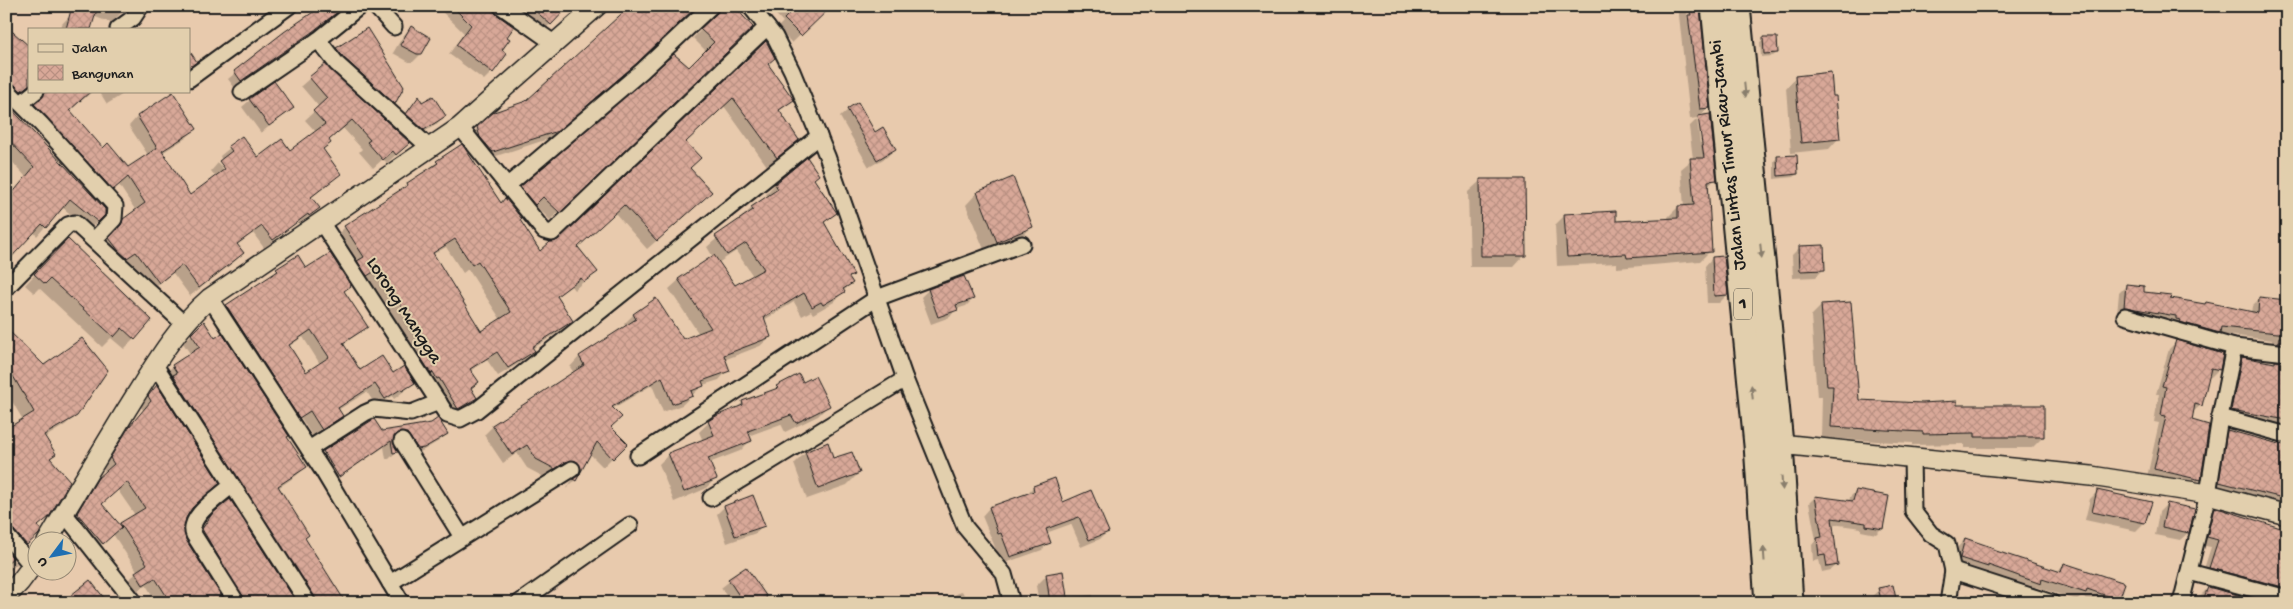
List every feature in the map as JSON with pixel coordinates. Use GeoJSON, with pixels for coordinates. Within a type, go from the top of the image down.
{"type":"FeatureCollection","features":[{"type":"Feature","properties":{"kind":"highway","name":"Jalan Lintas Timur Riau-Jambi"},"geometry":{"type":"LineString","coordinates":[[1714,6],[1731,58],[1780,444],[1790,603]]}},
{"type":"Feature","properties":{"kind":"highway","name":"Jalan Lintas Timur Riau-Jambi"},"geometry":{"type":"LineString","coordinates":[[1738,6],[1731,58],[1768,603]]}},
{"type":"Feature","properties":{"kind":"street"},"geometry":{"type":"LineString","coordinates":[[119,28],[133,18],[141,6]]}},
{"type":"Feature","properties":{"kind":"street"},"geometry":{"type":"LineString","coordinates":[[190,78],[290,6]]}},
{"type":"Feature","properties":{"kind":"street"},"geometry":{"type":"LineString","coordinates":[[242,92],[318,40],[360,6]]}},
{"type":"Feature","properties":{"kind":"street"},"geometry":{"type":"LineString","coordinates":[[375,6],[394,27]]}},
{"type":"Feature","properties":{"kind":"street"},"geometry":{"type":"LineString","coordinates":[[501,6],[555,44]]}},
{"type":"Feature","properties":{"kind":"street"},"geometry":{"type":"LineString","coordinates":[[53,532],[155,365],[183,323],[210,298],[460,127],[597,6]]}},
{"type":"Feature","properties":{"kind":"street"},"geometry":{"type":"LineString","coordinates":[[507,186],[642,71],[711,6]]}},
{"type":"Feature","properties":{"kind":"street"},"geometry":{"type":"LineString","coordinates":[[750,6],[775,36],[819,136],[905,379],[965,527],[1004,574],[1012,603]]}},
{"type":"Feature","properties":{"kind":"street"},"geometry":{"type":"LineString","coordinates":[[460,127],[544,231],[554,232],[767,27]]}},
{"type":"Feature","properties":{"kind":"street"},"geometry":{"type":"LineString","coordinates":[[318,40],[337,64],[430,148]]}},
{"type":"Feature","properties":{"kind":"street"},"geometry":{"type":"LineString","coordinates":[[6,89],[115,206],[114,219],[94,240]]}},
{"type":"Feature","properties":{"kind":"street"},"geometry":{"type":"LineString","coordinates":[[21,103],[35,92]]}},
{"type":"Feature","properties":{"kind":"street","name":"Lorong Mangga"},"geometry":{"type":"LineString","coordinates":[[321,222],[448,415],[460,419],[477,410],[819,136]]}},
{"type":"Feature","properties":{"kind":"street"},"geometry":{"type":"LineString","coordinates":[[6,288],[71,224],[78,224],[183,323]]}},
{"type":"Feature","properties":{"kind":"street"},"geometry":{"type":"LineString","coordinates":[[638,456],[877,298],[1022,244]]}},
{"type":"Feature","properties":{"kind":"street"},"geometry":{"type":"LineString","coordinates":[[210,298],[309,449],[402,603]]}},
{"type":"Feature","properties":{"kind":"street"},"geometry":{"type":"LineString","coordinates":[[2125,316],[2234,347],[2287,353]]}},
{"type":"Feature","properties":{"kind":"street"},"geometry":{"type":"LineString","coordinates":[[2181,603],[2208,494],[2220,417],[2234,347]]}},
{"type":"Feature","properties":{"kind":"street"},"geometry":{"type":"LineString","coordinates":[[155,365],[308,603]]}},
{"type":"Feature","properties":{"kind":"street"},"geometry":{"type":"LineString","coordinates":[[712,498],[905,379]]}},
{"type":"Feature","properties":{"kind":"street"},"geometry":{"type":"LineString","coordinates":[[309,449],[374,409],[411,413],[439,402]]}},
{"type":"Feature","properties":{"kind":"street"},"geometry":{"type":"LineString","coordinates":[[2220,417],[2287,435]]}},
{"type":"Feature","properties":{"kind":"street"},"geometry":{"type":"LineString","coordinates":[[402,441],[462,537]]}},
{"type":"Feature","properties":{"kind":"street"},"geometry":{"type":"LineString","coordinates":[[1780,444],[2091,476],[2208,494],[2287,515]]}},
{"type":"Feature","properties":{"kind":"street"},"geometry":{"type":"LineString","coordinates":[[1912,458],[1912,511],[1931,534],[1947,544],[1953,571],[1948,603]]}},
{"type":"Feature","properties":{"kind":"street"},"geometry":{"type":"LineString","coordinates":[[390,583],[572,469]]}},
{"type":"Feature","properties":{"kind":"street"},"geometry":{"type":"LineString","coordinates":[[232,485],[194,518],[192,526],[194,535],[237,603]]}},
{"type":"Feature","properties":{"kind":"street"},"geometry":{"type":"LineString","coordinates":[[64,513],[135,603]]}},
{"type":"Feature","properties":{"kind":"street"},"geometry":{"type":"LineString","coordinates":[[519,603],[630,525]]}},
{"type":"Feature","properties":{"kind":"street"},"geometry":{"type":"LineString","coordinates":[[6,535],[28,555]]}},
{"type":"Feature","properties":{"kind":"street"},"geometry":{"type":"LineString","coordinates":[[6,597],[28,570]]}},
{"type":"Feature","properties":{"kind":"street"},"geometry":{"type":"LineString","coordinates":[[1953,571],[2052,603]]}},
{"type":"Feature","properties":{"kind":"street"},"geometry":{"type":"LineString","coordinates":[[2189,572],[2265,598],[2287,598]]}},
{"type":"Feature","properties":{"kind":"building"},"geometry":{"type":"Polygon","coordinates":[[[72,6],[98,6],[91,28],[66,28],[72,6]]]}},
{"type":"Feature","properties":{"kind":"building"},"geometry":{"type":"Polygon","coordinates":[[[322,6],[345,6],[312,32],[241,81],[234,71],[284,32],[322,6]]]}},
{"type":"Feature","properties":{"kind":"building"},"geometry":{"type":"Polygon","coordinates":[[[452,6],[492,6],[496,14],[514,27],[507,37],[510,39],[502,50],[507,54],[493,73],[456,45],[471,25],[452,6]]]}},
{"type":"Feature","properties":{"kind":"building"},"geometry":{"type":"Polygon","coordinates":[[[530,6],[569,6],[551,25],[530,6]]]}},
{"type":"Feature","properties":{"kind":"building"},"geometry":{"type":"Polygon","coordinates":[[[630,6],[697,6],[636,64],[558,131],[493,152],[480,137],[477,127],[494,112],[526,101],[630,6]]]}},
{"type":"Feature","properties":{"kind":"building"},"geometry":{"type":"Polygon","coordinates":[[[720,6],[734,6],[753,27],[560,213],[543,197],[535,205],[520,187],[674,54],[689,67],[714,42],[700,29],[717,13],[720,6]]]}},
{"type":"Feature","properties":{"kind":"building"},"geometry":{"type":"Polygon","coordinates":[[[797,6],[832,6],[801,36],[784,19],[797,6]]]}},
{"type":"Feature","properties":{"kind":"building"},"geometry":{"type":"Polygon","coordinates":[[[1689,6],[1700,6],[1710,108],[1700,109],[1688,15],[1691,15],[1689,6]]]}},
{"type":"Feature","properties":{"kind":"building"},"geometry":{"type":"Polygon","coordinates":[[[6,26],[28,45],[28,86],[21,91],[12,82],[6,80],[6,26]]]}},
{"type":"Feature","properties":{"kind":"building"},"geometry":{"type":"Polygon","coordinates":[[[411,26],[431,38],[422,54],[417,54],[400,45],[411,26]]]}},
{"type":"Feature","properties":{"kind":"building"},"geometry":{"type":"Polygon","coordinates":[[[367,28],[404,87],[395,104],[344,58],[336,48],[367,28]]]}},
{"type":"Feature","properties":{"kind":"building"},"geometry":{"type":"Polygon","coordinates":[[[1763,37],[1777,37],[1778,53],[1764,54],[1763,37]]]}},
{"type":"Feature","properties":{"kind":"building"},"geometry":{"type":"Polygon","coordinates":[[[766,41],[775,58],[768,64],[794,100],[779,110],[799,140],[777,158],[733,98],[686,142],[701,158],[690,168],[712,192],[657,241],[624,205],[578,247],[598,272],[584,282],[581,278],[557,296],[573,321],[532,347],[535,351],[508,368],[497,352],[470,369],[479,382],[471,388],[477,398],[458,409],[439,378],[437,379],[433,372],[431,374],[420,356],[426,352],[408,325],[412,322],[386,282],[383,283],[375,271],[367,276],[357,261],[364,257],[344,226],[408,185],[407,183],[438,163],[436,161],[462,144],[501,203],[505,198],[522,219],[520,220],[540,251],[550,242],[558,240],[766,41]],[[455,239],[433,253],[481,331],[511,312],[478,261],[472,265],[455,239]]]}},
{"type":"Feature","properties":{"kind":"building"},"geometry":{"type":"Polygon","coordinates":[[[190,52],[197,62],[190,67],[190,52]]]}},
{"type":"Feature","properties":{"kind":"building"},"geometry":{"type":"Polygon","coordinates":[[[325,64],[410,143],[396,155],[393,151],[383,160],[367,142],[370,140],[352,120],[329,140],[331,143],[323,149],[341,174],[311,197],[320,208],[309,216],[308,214],[273,240],[262,226],[237,244],[244,253],[199,288],[182,265],[159,283],[136,252],[127,258],[119,251],[109,238],[121,225],[123,219],[145,203],[128,177],[113,190],[34,104],[45,92],[90,92],[70,110],[103,148],[108,143],[128,167],[157,148],[137,116],[173,92],[197,129],[162,151],[190,195],[225,169],[219,161],[232,151],[228,146],[242,136],[258,157],[282,139],[290,150],[325,124],[313,111],[327,98],[309,77],[325,64]]]}},
{"type":"Feature","properties":{"kind":"building"},"geometry":{"type":"Polygon","coordinates":[[[1831,72],[1833,96],[1836,96],[1840,139],[1801,143],[1795,76],[1831,72]]]}},
{"type":"Feature","properties":{"kind":"building"},"geometry":{"type":"Polygon","coordinates":[[[274,81],[294,108],[269,126],[249,99],[274,81]]]}},
{"type":"Feature","properties":{"kind":"building"},"geometry":{"type":"Polygon","coordinates":[[[419,96],[422,102],[433,96],[446,116],[424,130],[406,114],[419,96]]]}},
{"type":"Feature","properties":{"kind":"building"},"geometry":{"type":"Polygon","coordinates":[[[858,102],[875,132],[883,127],[896,149],[877,160],[847,109],[858,102]]]}},
{"type":"Feature","properties":{"kind":"building"},"geometry":{"type":"Polygon","coordinates":[[[6,103],[105,209],[105,215],[98,222],[70,199],[46,228],[42,224],[6,263],[6,201],[34,167],[6,137],[6,103]]]}},
{"type":"Feature","properties":{"kind":"building"},"geometry":{"type":"Polygon","coordinates":[[[1710,114],[1717,180],[1708,181],[1712,252],[1627,258],[1626,254],[1567,257],[1564,214],[1616,211],[1616,221],[1678,218],[1678,206],[1694,205],[1690,158],[1704,158],[1698,116],[1710,114]]]}},
{"type":"Feature","properties":{"kind":"building"},"geometry":{"type":"Polygon","coordinates":[[[1797,155],[1798,174],[1778,176],[1777,156],[1797,155]]]}},
{"type":"Feature","properties":{"kind":"building"},"geometry":{"type":"Polygon","coordinates":[[[807,157],[819,175],[814,179],[837,213],[824,222],[854,275],[849,277],[853,283],[843,289],[845,292],[823,305],[821,302],[812,307],[804,293],[764,317],[771,337],[724,355],[730,371],[702,381],[704,386],[691,391],[693,396],[672,404],[662,377],[612,407],[622,417],[611,427],[628,444],[613,459],[597,442],[580,473],[581,469],[576,461],[567,461],[555,469],[536,459],[527,445],[512,455],[492,425],[584,365],[579,356],[636,319],[633,314],[656,298],[683,339],[711,328],[678,279],[714,255],[735,285],[764,269],[746,243],[727,255],[715,236],[753,210],[751,207],[778,189],[775,184],[807,157]]]}},
{"type":"Feature","properties":{"kind":"building"},"geometry":{"type":"Polygon","coordinates":[[[1013,177],[1033,227],[997,242],[977,192],[1013,177]]]}},
{"type":"Feature","properties":{"kind":"building"},"geometry":{"type":"Polygon","coordinates":[[[1480,179],[1525,179],[1526,256],[1481,256],[1480,179]]]}},
{"type":"Feature","properties":{"kind":"building"},"geometry":{"type":"Polygon","coordinates":[[[68,239],[152,320],[135,340],[122,328],[114,337],[50,279],[45,284],[34,274],[68,239]]]}},
{"type":"Feature","properties":{"kind":"building"},"geometry":{"type":"Polygon","coordinates":[[[1824,245],[1825,270],[1800,271],[1799,246],[1824,245]]]}},
{"type":"Feature","properties":{"kind":"building"},"geometry":{"type":"Polygon","coordinates":[[[330,253],[351,286],[344,291],[368,327],[343,343],[360,370],[382,356],[393,373],[404,366],[415,383],[385,399],[375,384],[338,408],[343,416],[322,430],[310,411],[299,418],[226,305],[278,271],[276,269],[298,255],[306,268],[330,253]],[[311,330],[289,345],[306,372],[329,357],[311,330]]]}},
{"type":"Feature","properties":{"kind":"building"},"geometry":{"type":"Polygon","coordinates":[[[1724,256],[1728,295],[1714,296],[1712,257],[1724,256]]]}},
{"type":"Feature","properties":{"kind":"building"},"geometry":{"type":"Polygon","coordinates":[[[964,276],[974,299],[956,305],[958,310],[938,317],[928,289],[964,276]]]}},
{"type":"Feature","properties":{"kind":"building"},"geometry":{"type":"Polygon","coordinates":[[[2126,284],[2144,286],[2144,292],[2171,295],[2170,298],[2205,304],[2206,302],[2258,313],[2259,297],[2287,300],[2287,334],[2221,327],[2220,333],[2180,322],[2181,320],[2176,319],[2176,316],[2124,307],[2126,284]]]}},
{"type":"Feature","properties":{"kind":"building"},"geometry":{"type":"Polygon","coordinates":[[[1851,302],[1859,400],[1922,403],[1957,401],[1957,405],[2044,405],[2044,437],[1975,437],[1975,433],[1923,434],[1923,432],[1831,427],[1833,386],[1827,386],[1821,304],[1851,302]]]}},
{"type":"Feature","properties":{"kind":"building"},"geometry":{"type":"Polygon","coordinates":[[[204,321],[215,338],[222,333],[307,467],[278,486],[309,535],[305,538],[346,603],[317,603],[173,375],[177,373],[172,365],[200,347],[191,334],[204,321]]]}},
{"type":"Feature","properties":{"kind":"building"},"geometry":{"type":"Polygon","coordinates":[[[6,328],[44,365],[82,338],[108,370],[77,416],[44,435],[56,454],[50,458],[70,481],[49,517],[38,526],[41,530],[40,532],[28,532],[27,545],[13,529],[6,526],[6,429],[34,412],[6,364],[6,328]]]}},
{"type":"Feature","properties":{"kind":"building"},"geometry":{"type":"Polygon","coordinates":[[[2279,337],[2287,338],[2287,344],[2278,343],[2279,337]]]}},
{"type":"Feature","properties":{"kind":"building"},"geometry":{"type":"Polygon","coordinates":[[[2176,340],[2223,354],[2220,370],[2211,368],[2202,406],[2195,404],[2192,420],[2209,425],[2201,480],[2154,469],[2166,416],[2161,415],[2166,387],[2162,386],[2176,340]]]}},
{"type":"Feature","properties":{"kind":"building"},"geometry":{"type":"Polygon","coordinates":[[[2242,357],[2275,363],[2275,361],[2287,362],[2287,420],[2231,410],[2242,357]]]}},
{"type":"Feature","properties":{"kind":"building"},"geometry":{"type":"Polygon","coordinates":[[[799,374],[803,382],[815,376],[830,406],[796,423],[791,415],[748,431],[752,441],[708,458],[717,479],[684,492],[668,453],[714,435],[708,421],[743,405],[742,401],[778,388],[776,386],[799,374]]]}},
{"type":"Feature","properties":{"kind":"building"},"geometry":{"type":"Polygon","coordinates":[[[157,385],[220,483],[192,508],[186,518],[184,529],[186,540],[226,603],[171,603],[155,578],[143,585],[135,572],[147,564],[120,523],[145,508],[127,482],[102,504],[122,527],[103,544],[77,513],[98,478],[114,464],[110,458],[129,427],[151,401],[148,396],[157,385]]]}},
{"type":"Feature","properties":{"kind":"building"},"geometry":{"type":"Polygon","coordinates":[[[438,418],[448,434],[424,448],[418,449],[407,433],[397,433],[393,441],[398,452],[393,453],[391,441],[339,477],[323,451],[374,419],[382,431],[431,423],[438,418]]]}},
{"type":"Feature","properties":{"kind":"building"},"geometry":{"type":"Polygon","coordinates":[[[2227,430],[2287,446],[2287,499],[2219,482],[2227,430]]]}},
{"type":"Feature","properties":{"kind":"building"},"geometry":{"type":"Polygon","coordinates":[[[828,442],[833,458],[852,452],[860,473],[818,489],[805,452],[828,442]]]}},
{"type":"Feature","properties":{"kind":"building"},"geometry":{"type":"Polygon","coordinates":[[[1055,478],[1063,502],[1091,490],[1109,532],[1089,540],[1079,517],[1046,529],[1051,543],[1010,557],[1001,533],[998,534],[989,507],[1034,491],[1033,486],[1055,478]]]}},
{"type":"Feature","properties":{"kind":"building"},"geometry":{"type":"Polygon","coordinates":[[[1856,490],[1889,496],[1883,529],[1866,526],[1866,523],[1832,518],[1838,565],[1827,567],[1825,555],[1819,556],[1817,538],[1822,537],[1815,496],[1853,501],[1856,490]]]}},
{"type":"Feature","properties":{"kind":"building"},"geometry":{"type":"Polygon","coordinates":[[[2097,490],[2152,502],[2145,523],[2092,512],[2097,490]]]}},
{"type":"Feature","properties":{"kind":"building"},"geometry":{"type":"Polygon","coordinates":[[[753,495],[765,526],[735,536],[724,506],[753,495]]]}},
{"type":"Feature","properties":{"kind":"building"},"geometry":{"type":"Polygon","coordinates":[[[230,499],[297,603],[246,603],[202,529],[212,514],[230,499]]]}},
{"type":"Feature","properties":{"kind":"building"},"geometry":{"type":"Polygon","coordinates":[[[2167,503],[2195,509],[2189,533],[2162,527],[2167,503]]]}},
{"type":"Feature","properties":{"kind":"building"},"geometry":{"type":"Polygon","coordinates":[[[2214,507],[2287,530],[2287,588],[2209,568],[2218,540],[2207,537],[2214,507]]]}},
{"type":"Feature","properties":{"kind":"building"},"geometry":{"type":"Polygon","coordinates":[[[1965,538],[1994,548],[1993,550],[2061,572],[2064,563],[2125,583],[2119,600],[2087,589],[2086,593],[2042,579],[2041,584],[1988,565],[1988,567],[1960,558],[1965,538]]]}},
{"type":"Feature","properties":{"kind":"building"},"geometry":{"type":"Polygon","coordinates":[[[6,550],[13,558],[6,564],[6,550]]]}},
{"type":"Feature","properties":{"kind":"building"},"geometry":{"type":"Polygon","coordinates":[[[746,567],[767,597],[759,603],[744,603],[728,579],[746,567]]]}},
{"type":"Feature","properties":{"kind":"building"},"geometry":{"type":"Polygon","coordinates":[[[1063,571],[1068,603],[1050,603],[1046,574],[1063,571]]]}},
{"type":"Feature","properties":{"kind":"building"},"geometry":{"type":"Polygon","coordinates":[[[90,580],[108,603],[61,603],[90,580]]]}},
{"type":"Feature","properties":{"kind":"building"},"geometry":{"type":"Polygon","coordinates":[[[1893,585],[1897,603],[1882,603],[1878,588],[1893,585]]]}},
{"type":"Feature","properties":{"kind":"building"},"geometry":{"type":"Polygon","coordinates":[[[2208,587],[2268,603],[2202,603],[2208,587]]]}}]}
